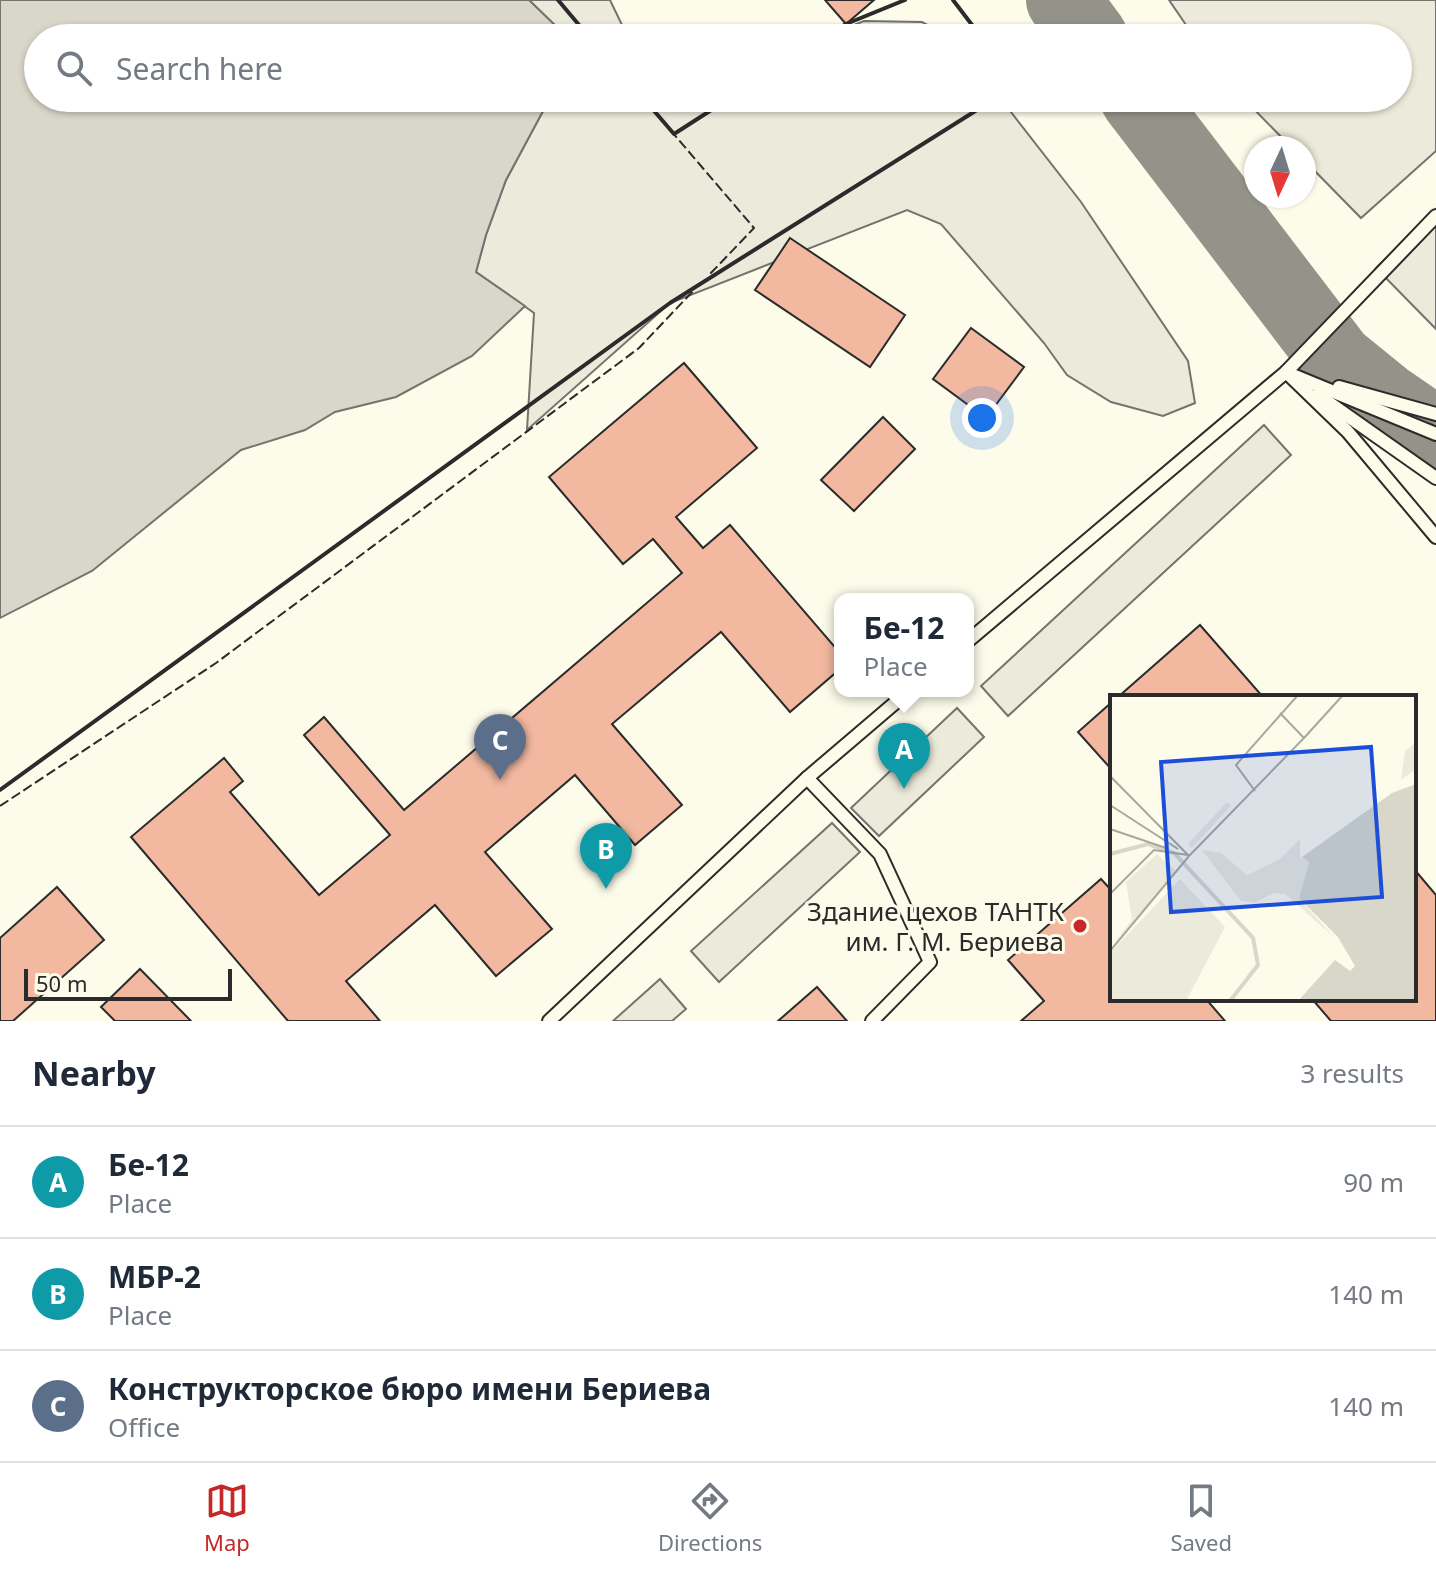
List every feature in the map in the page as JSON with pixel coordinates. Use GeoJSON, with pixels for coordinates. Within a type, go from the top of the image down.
{"type":"FeatureCollection","features":[{"type":"Feature","properties":{"kind":"lane"},"geometry":{"type":"LineString","coordinates":[[974,636],[1286,372],[1436,216]]}},
{"type":"Feature","properties":{"kind":"lane"},"geometry":{"type":"LineString","coordinates":[[1286,372],[1436,414]]}},
{"type":"Feature","properties":{"kind":"lane"},"geometry":{"type":"LineString","coordinates":[[1286,372],[1436,434]]}},
{"type":"Feature","properties":{"kind":"lane"},"geometry":{"type":"LineString","coordinates":[[1286,372],[1436,478]]}},
{"type":"Feature","properties":{"kind":"lane"},"geometry":{"type":"LineString","coordinates":[[1286,372],[1348,432],[1436,537]]}},
{"type":"Feature","properties":{"kind":"lane"},"geometry":{"type":"LineString","coordinates":[[549,1021],[807,778],[902,697]]}},
{"type":"Feature","properties":{"kind":"lane"},"geometry":{"type":"LineString","coordinates":[[807,778],[880,854],[930,962],[872,1021]]}},
{"type":"Feature","properties":{"kind":"shaded area"},"geometry":{"type":"Polygon","coordinates":[[[0,0],[529,0],[554,24],[24,24],[24,112],[542,112],[506,180],[476,272],[525,306],[472,356],[396,397],[335,412],[305,430],[241,450],[92,571],[0,618],[0,0]]]}},
{"type":"Feature","properties":{"kind":"shaded area"},"geometry":{"type":"Polygon","coordinates":[[[529,0],[610,0],[622,24],[554,24],[529,0]]]}},
{"type":"Feature","properties":{"kind":"shaded area"},"geometry":{"type":"Polygon","coordinates":[[[1169,0],[1436,0],[1436,151],[1361,218],[1316,172],[1316,136],[1280,136],[1257,112],[1412,112],[1412,24],[1185,24],[1169,0]]]}},
{"type":"Feature","properties":{"kind":"shaded area"},"geometry":{"type":"Polygon","coordinates":[[[864,21],[926,24],[856,24],[864,21]]]}},
{"type":"Feature","properties":{"kind":"shaded area"},"geometry":{"type":"Polygon","coordinates":[[[542,112],[1011,112],[1081,202],[1188,361],[1195,403],[1163,416],[1111,402],[1067,375],[1044,343],[941,224],[907,210],[670,303],[527,430],[534,313],[476,272],[506,180],[542,112]]]}},
{"type":"Feature","properties":{"kind":"shaded area"},"geometry":{"type":"Polygon","coordinates":[[[1436,209],[1436,329],[1376,268],[1436,209]]]}},
{"type":"Feature","properties":{"kind":"shaded area"},"geometry":{"type":"Polygon","coordinates":[[[1264,425],[1291,455],[1008,716],[981,686],[1264,425]]]}},
{"type":"Feature","properties":{"kind":"shaded area"},"geometry":{"type":"Polygon","coordinates":[[[957,708],[984,737],[879,836],[851,808],[957,708]]]}},
{"type":"Feature","properties":{"kind":"shaded area"},"geometry":{"type":"Polygon","coordinates":[[[832,823],[860,852],[719,982],[691,951],[832,823]]]}},
{"type":"Feature","properties":{"kind":"shaded area"},"geometry":{"type":"Polygon","coordinates":[[[660,979],[686,1009],[672,1021],[613,1021],[660,979]]]}},
{"type":"Feature","properties":{"kind":"building"},"geometry":{"type":"Polygon","coordinates":[[[825,0],[874,0],[846,24],[825,0]]]}},
{"type":"Feature","properties":{"kind":"building"},"geometry":{"type":"Polygon","coordinates":[[[790,238],[905,315],[870,367],[755,290],[790,238]]]}},
{"type":"Feature","properties":{"kind":"building"},"geometry":{"type":"Polygon","coordinates":[[[971,328],[1024,367],[986,418],[933,379],[971,328]]]}},
{"type":"Feature","properties":{"kind":"building"},"geometry":{"type":"Polygon","coordinates":[[[684,363],[757,448],[676,517],[703,548],[730,525],[834,646],[834,674],[790,712],[721,632],[612,724],[682,805],[635,845],[575,775],[485,852],[552,929],[496,976],[435,905],[346,981],[380,1021],[288,1021],[131,837],[224,758],[243,781],[230,792],[319,895],[390,835],[304,735],[324,717],[404,810],[682,573],[653,539],[623,564],[549,477],[684,363]]]}},
{"type":"Feature","properties":{"kind":"building"},"geometry":{"type":"Polygon","coordinates":[[[883,417],[915,449],[854,511],[821,480],[883,417]]]}},
{"type":"Feature","properties":{"kind":"building"},"geometry":{"type":"Polygon","coordinates":[[[1200,625],[1261,695],[1120,695],[1200,625]]]}},
{"type":"Feature","properties":{"kind":"building"},"geometry":{"type":"Polygon","coordinates":[[[1110,704],[1110,768],[1078,732],[1110,704]]]}},
{"type":"Feature","properties":{"kind":"building"},"geometry":{"type":"Polygon","coordinates":[[[1416,871],[1436,895],[1436,1021],[1331,1021],[1314,1001],[1416,1001],[1416,871]]]}},
{"type":"Feature","properties":{"kind":"building","name":"Здание цехов ТАНТК им. Г. М. Бериева"},"geometry":{"type":"Polygon","coordinates":[[[1101,879],[1110,889],[1110,1001],[1208,1001],[1225,1021],[1021,1021],[1044,1001],[1008,960],[1101,879]]]}},
{"type":"Feature","properties":{"kind":"building"},"geometry":{"type":"Polygon","coordinates":[[[57,887],[104,940],[13,1021],[0,1021],[0,938],[57,887]]]}},
{"type":"Feature","properties":{"kind":"building"},"geometry":{"type":"Polygon","coordinates":[[[140,969],[191,1021],[115,1021],[101,1007],[140,969]]]}},
{"type":"Feature","properties":{"kind":"building","name":"Здание цехов ТАНТК им. Г. М. Бериева"},"geometry":{"type":"Polygon","coordinates":[[[817,987],[847,1021],[778,1021],[817,987]]]}},
{"type":"Feature","properties":{"kind":"taxiway"},"geometry":{"type":"LineString","coordinates":[[1063,0],[1081,24]]}},
{"type":"Feature","properties":{"kind":"taxiway"},"geometry":{"type":"LineString","coordinates":[[1148,112],[1337,360],[1385,399],[1436,434]]}},
{"type":"Feature","properties":{"kind":"fence"},"geometry":{"type":"LineString","coordinates":[[558,0],[578,24]]}},
{"type":"Feature","properties":{"kind":"fence"},"geometry":{"type":"LineString","coordinates":[[846,24],[905,0]]}},
{"type":"Feature","properties":{"kind":"fence"},"geometry":{"type":"LineString","coordinates":[[953,0],[971,24]]}},
{"type":"Feature","properties":{"kind":"fence"},"geometry":{"type":"LineString","coordinates":[[655,112],[754,228],[709,275]]}},
{"type":"Feature","properties":{"kind":"fence"},"geometry":{"type":"LineString","coordinates":[[671,131],[674,134],[708,112]]}},
{"type":"Feature","properties":{"kind":"fence"},"geometry":{"type":"LineString","coordinates":[[0,790],[670,303],[974,112]]}},
{"type":"Feature","properties":{"kind":"fence"},"geometry":{"type":"LineString","coordinates":[[0,806],[216,663],[639,348],[695,289]]}},
{"type":"Feature","properties":{"kind":"wall"},"geometry":{"type":"LineString","coordinates":[[558,0],[578,24]]}},
{"type":"Feature","properties":{"kind":"wall"},"geometry":{"type":"LineString","coordinates":[[846,24],[905,0]]}},
{"type":"Feature","properties":{"kind":"wall"},"geometry":{"type":"LineString","coordinates":[[953,0],[971,24]]}},
{"type":"Feature","properties":{"kind":"wall"},"geometry":{"type":"LineString","coordinates":[[655,112],[674,134],[708,112]]}},
{"type":"Feature","properties":{"kind":"wall"},"geometry":{"type":"LineString","coordinates":[[0,790],[670,303],[974,112]]}},
{"type":"Feature","properties":{"kind":"place","name":"Конструкторское бюро имени Бериева"},"geometry":{"type":"Point","coordinates":[500,780]}},
{"type":"Feature","properties":{"kind":"place","name":"Бе-12"},"geometry":{"type":"Point","coordinates":[904,789]}},
{"type":"Feature","properties":{"kind":"place","name":"МБР-2"},"geometry":{"type":"Point","coordinates":[606,889]}},
{"type":"Feature","properties":{"kind":"place","name":"Здание цехов ТАНТК им. Г. М. Бериева"},"geometry":{"type":"Point","coordinates":[1080,926]}}]}
